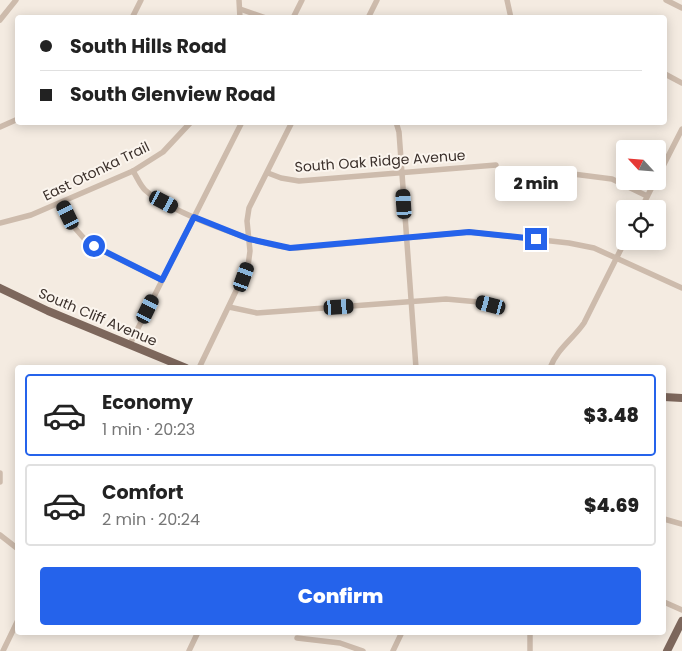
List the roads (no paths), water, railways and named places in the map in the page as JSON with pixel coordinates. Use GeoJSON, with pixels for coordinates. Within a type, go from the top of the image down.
{"type":"FeatureCollection","features":[{"type":"Feature","properties":{"kind":"main road","name":"South Cliff Avenue"},"geometry":{"type":"LineString","coordinates":[[0,288],[179,365]]}},
{"type":"Feature","properties":{"kind":"main road"},"geometry":{"type":"LineString","coordinates":[[666,397],[682,398]]}},
{"type":"Feature","properties":{"kind":"main road"},"geometry":{"type":"LineString","coordinates":[[667,651],[682,621]]}},
{"type":"Feature","properties":{"kind":"street"},"geometry":{"type":"LineString","coordinates":[[0,20],[16,0]]}},
{"type":"Feature","properties":{"kind":"street"},"geometry":{"type":"LineString","coordinates":[[134,15],[141,0]]}},
{"type":"Feature","properties":{"kind":"street"},"geometry":{"type":"LineString","coordinates":[[239,0],[240,15]]}},
{"type":"Feature","properties":{"kind":"street"},"geometry":{"type":"LineString","coordinates":[[294,15],[302,0]]}},
{"type":"Feature","properties":{"kind":"street"},"geometry":{"type":"LineString","coordinates":[[370,15],[377,0]]}},
{"type":"Feature","properties":{"kind":"street"},"geometry":{"type":"LineString","coordinates":[[507,0],[510,15]]}},
{"type":"Feature","properties":{"kind":"street"},"geometry":{"type":"LineString","coordinates":[[666,0],[682,8]]}},
{"type":"Feature","properties":{"kind":"street"},"geometry":{"type":"LineString","coordinates":[[240,9],[257,15]]}},
{"type":"Feature","properties":{"kind":"street"},"geometry":{"type":"LineString","coordinates":[[667,75],[682,83]]}},
{"type":"Feature","properties":{"kind":"street"},"geometry":{"type":"LineString","coordinates":[[0,127],[15,120]]}},
{"type":"Feature","properties":{"kind":"street","name":"East Otonka Trail"},"geometry":{"type":"LineString","coordinates":[[0,222],[31,215],[62,203],[133,170],[163,152],[188,125]]}},
{"type":"Feature","properties":{"kind":"street"},"geometry":{"type":"LineString","coordinates":[[130,344],[240,125]]}},
{"type":"Feature","properties":{"kind":"street"},"geometry":{"type":"LineString","coordinates":[[200,365],[248,266],[249,239],[247,221],[250,208],[291,125]]}},
{"type":"Feature","properties":{"kind":"street"},"geometry":{"type":"LineString","coordinates":[[397,125],[399,132],[416,365]]}},
{"type":"Feature","properties":{"kind":"street"},"geometry":{"type":"LineString","coordinates":[[666,160],[682,129]]}},
{"type":"Feature","properties":{"kind":"street","name":"South Oak Ridge Avenue"},"geometry":{"type":"LineString","coordinates":[[268,173],[281,178],[299,181],[496,165]]}},
{"type":"Feature","properties":{"kind":"street"},"geometry":{"type":"LineString","coordinates":[[133,170],[141,186],[150,194],[194,217],[249,239],[290,248],[469,232],[569,243],[594,248],[682,288]]}},
{"type":"Feature","properties":{"kind":"street"},"geometry":{"type":"LineString","coordinates":[[572,174],[612,179],[647,196]]}},
{"type":"Feature","properties":{"kind":"street"},"geometry":{"type":"LineString","coordinates":[[645,200],[650,190]]}},
{"type":"Feature","properties":{"kind":"street"},"geometry":{"type":"LineString","coordinates":[[62,203],[78,233],[89,244],[162,280]]}},
{"type":"Feature","properties":{"kind":"street"},"geometry":{"type":"LineString","coordinates":[[551,365],[558,350],[576,334],[584,323],[621,250]]}},
{"type":"Feature","properties":{"kind":"street"},"geometry":{"type":"LineString","coordinates":[[229,307],[258,313],[446,299],[479,302],[502,308]]}},
{"type":"Feature","properties":{"kind":"street"},"geometry":{"type":"LineString","coordinates":[[0,473],[0,482]]}},
{"type":"Feature","properties":{"kind":"street"},"geometry":{"type":"LineString","coordinates":[[666,520],[682,524]]}},
{"type":"Feature","properties":{"kind":"street"},"geometry":{"type":"LineString","coordinates":[[0,535],[15,547]]}},
{"type":"Feature","properties":{"kind":"street"},"geometry":{"type":"LineString","coordinates":[[666,603],[682,610]]}},
{"type":"Feature","properties":{"kind":"street"},"geometry":{"type":"LineString","coordinates":[[3,651],[15,626]]}},
{"type":"Feature","properties":{"kind":"street"},"geometry":{"type":"LineString","coordinates":[[189,651],[197,635]]}},
{"type":"Feature","properties":{"kind":"street"},"geometry":{"type":"LineString","coordinates":[[393,651],[401,635]]}},
{"type":"Feature","properties":{"kind":"street"},"geometry":{"type":"LineString","coordinates":[[530,635],[530,651]]}},
{"type":"Feature","properties":{"kind":"street"},"geometry":{"type":"LineString","coordinates":[[297,638],[346,644],[363,651]]}}]}
